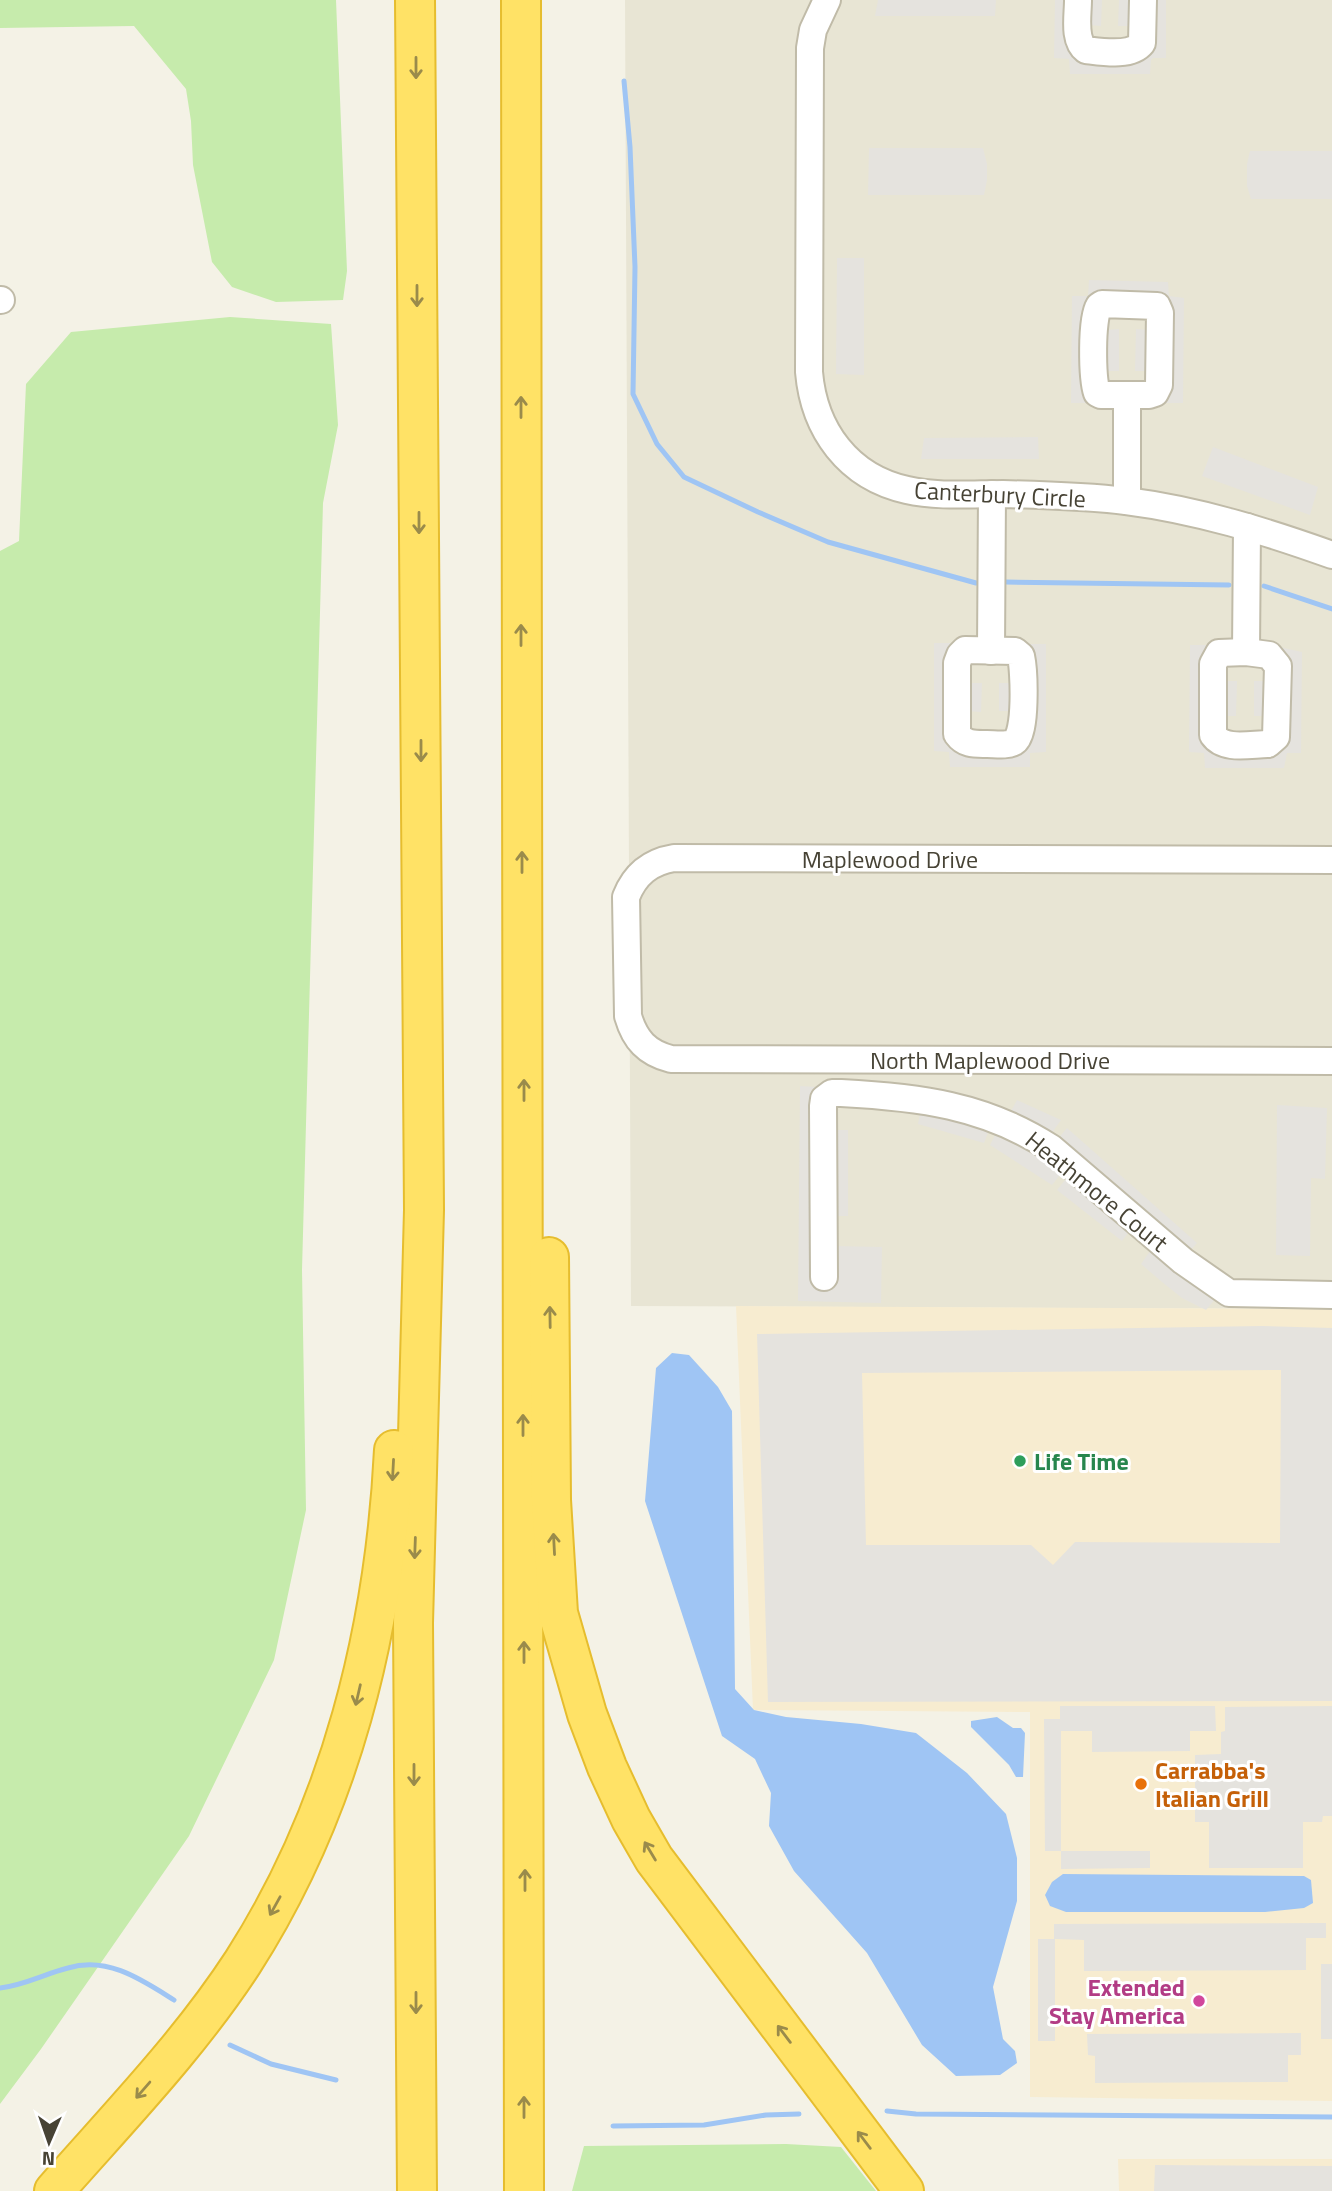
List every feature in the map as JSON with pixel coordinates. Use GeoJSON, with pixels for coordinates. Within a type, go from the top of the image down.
{"type":"FeatureCollection","features":[{"type":"Feature","properties":{"kind":"highway"},"geometry":{"type":"LineString","coordinates":[[415,0],[424,1210],[413,1623],[417,2191]]}},
{"type":"Feature","properties":{"kind":"highway"},"geometry":{"type":"LineString","coordinates":[[521,0],[524,2191]]}},
{"type":"Feature","properties":{"kind":"highway"},"geometry":{"type":"LineString","coordinates":[[524,1158],[549,1226],[551,1500],[558,1613],[595,1735],[631,1819],[654,1859],[904,2191]]}},
{"type":"Feature","properties":{"kind":"highway"},"geometry":{"type":"LineString","coordinates":[[54,2191],[202,2020],[242,1962],[277,1904],[310,1837],[335,1773],[354,1712],[374,1622],[392,1479],[402,1274],[424,1210]]}},
{"type":"Feature","properties":{"kind":"street","name":"Canterbury Circle"},"geometry":{"type":"LineString","coordinates":[[827,0],[813,30],[810,48],[809,372],[817,411],[832,442],[849,460],[880,481],[902,489],[923,493],[1059,496],[1127,501],[1247,527],[1332,555]]}},
{"type":"Feature","properties":{"kind":"street"},"geometry":{"type":"LineString","coordinates":[[1078,0],[1079,43],[1086,50],[1110,52],[1134,51],[1142,43],[1143,0]]}},
{"type":"Feature","properties":{"kind":"street"},"geometry":{"type":"LineString","coordinates":[[1127,396],[1127,501]]}},
{"type":"Feature","properties":{"kind":"street"},"geometry":{"type":"LineString","coordinates":[[991,651],[992,494]]}},
{"type":"Feature","properties":{"kind":"street"},"geometry":{"type":"LineString","coordinates":[[1246,652],[1247,527]]}},
{"type":"Feature","properties":{"kind":"street","name":"Maplewood Drive"},"geometry":{"type":"LineString","coordinates":[[649,1051],[632,1030],[628,1016],[626,897],[636,877],[660,860],[1332,860]]}},
{"type":"Feature","properties":{"kind":"street","name":"North Maplewood Drive"},"geometry":{"type":"LineString","coordinates":[[649,1051],[671,1059],[1332,1061]]}},
{"type":"Feature","properties":{"kind":"street","name":"Heathmore Court"},"geometry":{"type":"LineString","coordinates":[[824,1277],[822,1106],[824,1099],[832,1093],[841,1093],[923,1099],[963,1108],[1031,1134],[1051,1147],[1183,1261],[1229,1293],[1332,1295]]}},
{"type":"Feature","properties":{"kind":"shaded area"},"geometry":{"type":"Polygon","coordinates":[[[625,0],[1332,0],[1332,1309],[631,1306],[625,0]]]}},
{"type":"Feature","properties":{"kind":"shaded area"},"geometry":{"type":"Polygon","coordinates":[[[878,0],[996,0],[995,16],[875,16],[878,0]]]}},
{"type":"Feature","properties":{"kind":"shaded area"},"geometry":{"type":"Polygon","coordinates":[[[1055,0],[1102,0],[1101,26],[1089,25],[1087,40],[1131,42],[1131,26],[1118,26],[1119,0],[1166,0],[1166,58],[1151,60],[1150,74],[1070,74],[1069,59],[1054,58],[1055,0]]]}},
{"type":"Feature","properties":{"kind":"shaded area"},"geometry":{"type":"Polygon","coordinates":[[[869,148],[983,148],[987,164],[984,195],[868,195],[869,148]]]}},
{"type":"Feature","properties":{"kind":"shaded area"},"geometry":{"type":"Polygon","coordinates":[[[1250,151],[1332,151],[1332,199],[1251,199],[1247,186],[1250,151]]]}},
{"type":"Feature","properties":{"kind":"shaded area"},"geometry":{"type":"Polygon","coordinates":[[[837,258],[864,258],[864,375],[836,374],[837,258]]]}},
{"type":"Feature","properties":{"kind":"shaded area"},"geometry":{"type":"Polygon","coordinates":[[[1089,280],[1168,282],[1169,296],[1184,298],[1183,403],[1151,403],[1148,371],[1135,371],[1136,329],[1149,330],[1151,317],[1106,313],[1107,330],[1119,329],[1119,371],[1107,371],[1102,403],[1071,403],[1072,296],[1088,296],[1089,280]]]}},
{"type":"Feature","properties":{"kind":"shaded area"},"geometry":{"type":"Polygon","coordinates":[[[1038,437],[1039,459],[921,459],[924,438],[1038,437]]]}},
{"type":"Feature","properties":{"kind":"shaded area"},"geometry":{"type":"Polygon","coordinates":[[[1213,447],[1318,487],[1310,515],[1202,476],[1213,447]]]}},
{"type":"Feature","properties":{"kind":"shaded area"},"geometry":{"type":"Polygon","coordinates":[[[934,643],[967,643],[968,683],[982,683],[981,712],[968,711],[966,732],[1008,736],[1012,711],[999,711],[999,683],[1011,683],[1015,644],[1046,644],[1046,752],[1030,753],[1030,767],[950,767],[949,752],[934,751],[934,643]]]}},
{"type":"Feature","properties":{"kind":"shaded area"},"geometry":{"type":"Polygon","coordinates":[[[1190,645],[1221,645],[1222,681],[1237,681],[1236,716],[1224,716],[1221,734],[1263,737],[1266,716],[1254,716],[1254,681],[1266,681],[1270,645],[1302,652],[1301,753],[1287,753],[1284,768],[1205,768],[1204,753],[1189,752],[1190,645]]]}},
{"type":"Feature","properties":{"kind":"shaded area"},"geometry":{"type":"Polygon","coordinates":[[[800,1086],[817,1087],[833,1130],[848,1130],[848,1216],[833,1216],[832,1246],[882,1247],[881,1303],[798,1301],[800,1086]]]}},
{"type":"Feature","properties":{"kind":"shaded area"},"geometry":{"type":"Polygon","coordinates":[[[923,1099],[1005,1122],[1017,1100],[1061,1120],[1045,1143],[1051,1147],[1067,1128],[1197,1243],[1176,1267],[1216,1298],[1206,1310],[1182,1298],[1162,1282],[1141,1264],[1153,1247],[1132,1228],[1122,1241],[1057,1190],[1069,1175],[1063,1171],[1052,1185],[990,1145],[996,1133],[989,1130],[984,1143],[918,1124],[923,1099]]]}},
{"type":"Feature","properties":{"kind":"shaded area"},"geometry":{"type":"Polygon","coordinates":[[[1277,1105],[1327,1108],[1325,1179],[1311,1178],[1310,1256],[1276,1255],[1277,1105]]]}},
{"type":"Feature","properties":{"kind":"shaded area"},"geometry":{"type":"Polygon","coordinates":[[[736,1306],[1332,1309],[1332,2101],[1030,2097],[1030,1712],[753,1710],[736,1306]]]}},
{"type":"Feature","properties":{"kind":"shaded area"},"geometry":{"type":"Polygon","coordinates":[[[1262,1326],[1332,1328],[1332,1701],[768,1702],[757,1334],[1262,1326]],[[1281,1370],[862,1373],[866,1545],[1031,1545],[1053,1565],[1075,1542],[1280,1543],[1281,1370]]]}},
{"type":"Feature","properties":{"kind":"shaded area"},"geometry":{"type":"Polygon","coordinates":[[[1060,1706],[1215,1706],[1216,1731],[1190,1731],[1190,1751],[1092,1752],[1092,1731],[1061,1731],[1061,1851],[1045,1851],[1044,1719],[1060,1719],[1060,1706]]]}},
{"type":"Feature","properties":{"kind":"shaded area"},"geometry":{"type":"Polygon","coordinates":[[[1332,1706],[1332,1816],[1323,1816],[1322,1822],[1303,1822],[1303,1868],[1209,1868],[1209,1822],[1195,1822],[1195,1755],[1221,1754],[1225,1707],[1332,1706]]]}},
{"type":"Feature","properties":{"kind":"shaded area"},"geometry":{"type":"Polygon","coordinates":[[[1061,1851],[1150,1851],[1150,1868],[1061,1869],[1061,1851]]]}},
{"type":"Feature","properties":{"kind":"shaded area"},"geometry":{"type":"Polygon","coordinates":[[[1326,1923],[1326,1938],[1306,1938],[1306,1970],[1084,1971],[1084,1940],[1055,1939],[1055,2041],[1038,2041],[1038,1939],[1054,1939],[1054,1924],[1326,1923]]]}},
{"type":"Feature","properties":{"kind":"shaded area"},"geometry":{"type":"Polygon","coordinates":[[[1321,1964],[1332,1964],[1332,2039],[1321,2039],[1321,1964]]]}},
{"type":"Feature","properties":{"kind":"shaded area"},"geometry":{"type":"Polygon","coordinates":[[[1301,2033],[1301,2055],[1288,2055],[1288,2082],[1095,2083],[1095,2056],[1088,2055],[1087,2034],[1301,2033]]]}},
{"type":"Feature","properties":{"kind":"shaded area"},"geometry":{"type":"Polygon","coordinates":[[[1118,2159],[1332,2159],[1332,2191],[1119,2191],[1118,2159]]]}},
{"type":"Feature","properties":{"kind":"shaded area"},"geometry":{"type":"Polygon","coordinates":[[[1155,2165],[1332,2166],[1332,2191],[1154,2191],[1155,2165]]]}},
{"type":"Feature","properties":{"kind":"green space"},"geometry":{"type":"Polygon","coordinates":[[[0,0],[336,0],[347,271],[343,300],[276,302],[232,287],[212,262],[193,165],[186,89],[134,26],[0,28],[0,0]]]}},
{"type":"Feature","properties":{"kind":"green space"},"geometry":{"type":"Polygon","coordinates":[[[230,317],[331,324],[338,425],[323,503],[302,1270],[306,1510],[274,1660],[189,1836],[0,2104],[0,551],[19,541],[26,384],[71,332],[230,317]]]}},
{"type":"Feature","properties":{"kind":"green space"},"geometry":{"type":"Polygon","coordinates":[[[786,2144],[841,2147],[876,2191],[572,2191],[584,2146],[786,2144]]]}},
{"type":"Feature","properties":{"kind":"water"},"geometry":{"type":"Polygon","coordinates":[[[672,1353],[689,1355],[718,1387],[732,1411],[735,1689],[754,1710],[786,1717],[861,1724],[916,1733],[967,1773],[1006,1814],[1017,1858],[1017,1901],[993,1987],[1003,2039],[1015,2051],[1017,2063],[1000,2075],[956,2076],[922,2045],[867,1953],[794,1871],[769,1826],[771,1793],[755,1759],[722,1736],[645,1501],[656,1368],[672,1353]]]}},
{"type":"Feature","properties":{"kind":"water"},"geometry":{"type":"Polygon","coordinates":[[[997,1717],[1013,1728],[1021,1728],[1025,1733],[1023,1777],[1016,1777],[1009,1765],[971,1727],[971,1721],[997,1717]]]}},
{"type":"Feature","properties":{"kind":"water"},"geometry":{"type":"Polygon","coordinates":[[[1063,1874],[1304,1876],[1311,1880],[1313,1903],[1304,1908],[1265,1912],[1066,1912],[1050,1906],[1045,1895],[1052,1882],[1063,1874]]]}},
{"type":"Feature","properties":{"kind":"waterway"},"geometry":{"type":"LineString","coordinates":[[624,81],[635,267],[633,394],[657,444],[684,477],[758,512],[828,542],[976,583]]}},
{"type":"Feature","properties":{"kind":"waterway"},"geometry":{"type":"LineString","coordinates":[[1005,582],[1229,585]]}},
{"type":"Feature","properties":{"kind":"waterway"},"geometry":{"type":"LineString","coordinates":[[1264,586],[1332,609]]}},
{"type":"Feature","properties":{"kind":"waterway"},"geometry":{"type":"LineString","coordinates":[[0,1988],[68,1968],[97,1965],[124,1972],[174,2000]]}},
{"type":"Feature","properties":{"kind":"waterway"},"geometry":{"type":"LineString","coordinates":[[230,2045],[271,2064],[336,2080]]}},
{"type":"Feature","properties":{"kind":"waterway"},"geometry":{"type":"LineString","coordinates":[[887,2111],[916,2114],[1332,2117]]}},
{"type":"Feature","properties":{"kind":"waterway"},"geometry":{"type":"LineString","coordinates":[[613,2126],[704,2125],[766,2115],[799,2114]]}},
{"type":"Feature","properties":{"kind":"place","name":"Life Time"},"geometry":{"type":"Point","coordinates":[1020,1461]}},
{"type":"Feature","properties":{"kind":"place","name":"Carrabba's Italian Grill"},"geometry":{"type":"Point","coordinates":[1141,1784]}},
{"type":"Feature","properties":{"kind":"place","name":"Extended Stay America"},"geometry":{"type":"Point","coordinates":[1199,2001]}}]}
